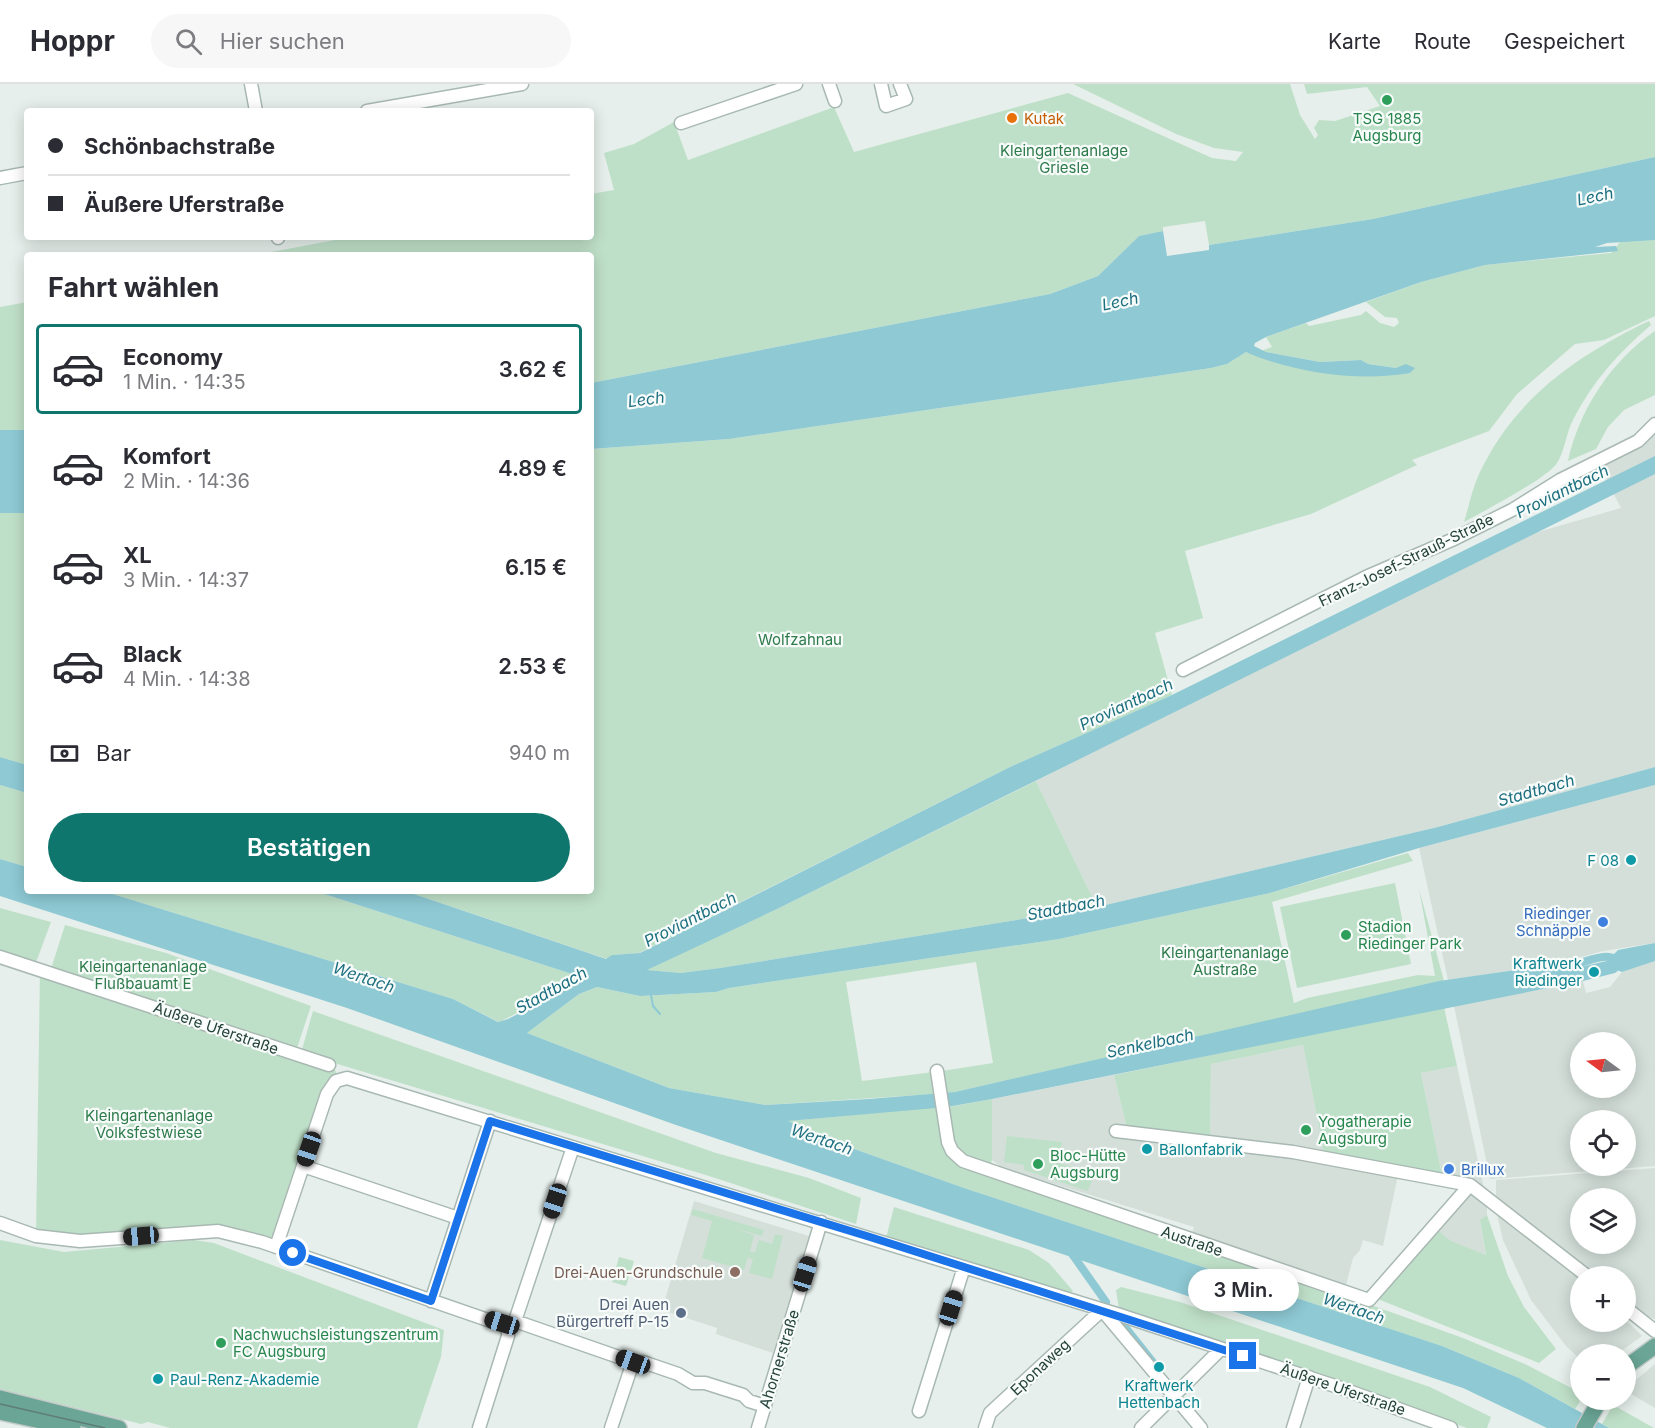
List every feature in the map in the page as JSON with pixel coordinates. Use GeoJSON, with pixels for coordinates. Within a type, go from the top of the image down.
{"type":"FeatureCollection","features":[{"type":"Feature","properties":{"kind":"main road"},"geometry":{"type":"LineString","coordinates":[[1636,1359],[1655,1346]]}},
{"type":"Feature","properties":{"kind":"main road"},"geometry":{"type":"LineString","coordinates":[[0,1398],[119,1428]]}},
{"type":"Feature","properties":{"kind":"main road"},"geometry":{"type":"LineString","coordinates":[[1584,1428],[1594,1410]]}},
{"type":"Feature","properties":{"kind":"main road"},"geometry":{"type":"LineString","coordinates":[[0,1412],[73,1428]]}},
{"type":"Feature","properties":{"kind":"street"},"geometry":{"type":"LineString","coordinates":[[251,84],[255,108]]}},
{"type":"Feature","properties":{"kind":"street"},"geometry":{"type":"LineString","coordinates":[[384,108],[522,84]]}},
{"type":"Feature","properties":{"kind":"street"},"geometry":{"type":"LineString","coordinates":[[681,123],[796,84]]}},
{"type":"Feature","properties":{"kind":"street"},"geometry":{"type":"LineString","coordinates":[[829,84],[835,101]]}},
{"type":"Feature","properties":{"kind":"street"},"geometry":{"type":"LineString","coordinates":[[881,84],[886,106],[906,99],[900,84]]}},
{"type":"Feature","properties":{"kind":"street"},"geometry":{"type":"LineString","coordinates":[[0,178],[24,174]]}},
{"type":"Feature","properties":{"kind":"street","name":"Franz-Josef-Strauß-Straße"},"geometry":{"type":"LineString","coordinates":[[1183,670],[1366,577],[1512,510],[1555,483],[1638,441],[1655,424]]}},
{"type":"Feature","properties":{"kind":"street","name":"Äußere Uferstraße"},"geometry":{"type":"LineString","coordinates":[[0,957],[329,1065]]}},
{"type":"Feature","properties":{"kind":"street","name":"Austraße"},"geometry":{"type":"LineString","coordinates":[[937,1071],[952,1151],[971,1165],[1370,1300],[1470,1185]]}},
{"type":"Feature","properties":{"kind":"street","name":"Äußere Uferstraße"},"geometry":{"type":"LineString","coordinates":[[303,1166],[327,1094],[340,1080],[354,1079],[1102,1310],[1309,1377],[1451,1428]]}},
{"type":"Feature","properties":{"kind":"street"},"geometry":{"type":"LineString","coordinates":[[431,1301],[490,1121]]}},
{"type":"Feature","properties":{"kind":"street"},"geometry":{"type":"LineString","coordinates":[[1116,1131],[1293,1152],[1470,1185],[1574,1266]]}},
{"type":"Feature","properties":{"kind":"street"},"geometry":{"type":"LineString","coordinates":[[479,1428],[511,1324],[573,1147]]}},
{"type":"Feature","properties":{"kind":"street"},"geometry":{"type":"LineString","coordinates":[[276,1247],[303,1166],[458,1218]]}},
{"type":"Feature","properties":{"kind":"street","name":"Ahornerstraße"},"geometry":{"type":"LineString","coordinates":[[758,1428],[821,1222]]}},
{"type":"Feature","properties":{"kind":"street"},"geometry":{"type":"LineString","coordinates":[[0,1223],[36,1236],[80,1241],[206,1231],[276,1247],[431,1301],[633,1362],[643,1362],[678,1374],[693,1383],[705,1383],[743,1395],[749,1401],[765,1406]]}},
{"type":"Feature","properties":{"kind":"street"},"geometry":{"type":"LineString","coordinates":[[919,1411],[964,1267]]}},
{"type":"Feature","properties":{"kind":"street"},"geometry":{"type":"LineString","coordinates":[[1102,1310],[1201,1428]]}},
{"type":"Feature","properties":{"kind":"street","name":"Eponaweg"},"geometry":{"type":"LineString","coordinates":[[985,1428],[990,1413],[1102,1310]]}},
{"type":"Feature","properties":{"kind":"street"},"geometry":{"type":"LineString","coordinates":[[1636,1316],[1655,1331]]}},
{"type":"Feature","properties":{"kind":"street"},"geometry":{"type":"LineString","coordinates":[[1141,1428],[1221,1349]]}},
{"type":"Feature","properties":{"kind":"street"},"geometry":{"type":"LineString","coordinates":[[611,1428],[633,1362]]}},
{"type":"Feature","properties":{"kind":"street"},"geometry":{"type":"LineString","coordinates":[[1293,1428],[1309,1377]]}},
{"type":"Feature","properties":{"kind":"shaded area"},"geometry":{"type":"Polygon","coordinates":[[[1655,432],[1655,767],[1438,827],[1097,907],[1036,781],[1308,643],[1538,532],[1621,508],[1598,463],[1655,432]]]}},
{"type":"Feature","properties":{"kind":"shaded area"},"geometry":{"type":"Polygon","coordinates":[[[1655,785],[1655,943],[1603,951],[1578,958],[1578,961],[1448,980],[1419,848],[1655,785]]]}},
{"type":"Feature","properties":{"kind":"shaded area"},"geometry":{"type":"Polygon","coordinates":[[[1655,961],[1655,1166],[1636,1167],[1636,1110],[1570,1110],[1570,1173],[1490,1179],[1454,1006],[1583,981],[1586,993],[1610,987],[1622,972],[1655,961]]]}},
{"type":"Feature","properties":{"kind":"shaded area"},"geometry":{"type":"Polygon","coordinates":[[[1303,1045],[1324,1153],[1398,1175],[1383,1246],[1363,1240],[1360,1250],[1353,1258],[1345,1289],[1191,1238],[1194,1227],[1003,1168],[992,1160],[992,1099],[1114,1075],[1127,1129],[1210,1138],[1211,1064],[1303,1045]]]}},
{"type":"Feature","properties":{"kind":"shaded area"},"geometry":{"type":"Polygon","coordinates":[[[1457,1066],[1484,1188],[1442,1175],[1421,1073],[1457,1066]]]}},
{"type":"Feature","properties":{"kind":"shaded area"},"geometry":{"type":"Polygon","coordinates":[[[1655,1168],[1655,1319],[1644,1316],[1636,1309],[1636,1266],[1583,1266],[1496,1198],[1496,1180],[1570,1174],[1636,1176],[1636,1169],[1655,1168]]]}},
{"type":"Feature","properties":{"kind":"shaded area"},"geometry":{"type":"Polygon","coordinates":[[[1468,1191],[1487,1207],[1487,1215],[1480,1221],[1486,1256],[1450,1241],[1436,1229],[1468,1191]]]}},
{"type":"Feature","properties":{"kind":"shaded area","name":"Drei-Auen-Grundschule"},"geometry":{"type":"Polygon","coordinates":[[[694,1201],[809,1236],[773,1353],[716,1334],[717,1328],[662,1310],[694,1201]]]}},
{"type":"Feature","properties":{"kind":"shaded area"},"geometry":{"type":"Polygon","coordinates":[[[1497,1214],[1570,1272],[1570,1332],[1636,1332],[1636,1330],[1642,1336],[1631,1344],[1570,1344],[1570,1350],[1531,1300],[1503,1240],[1497,1214]]]}},
{"type":"Feature","properties":{"kind":"shaded area"},"geometry":{"type":"Polygon","coordinates":[[[1655,1364],[1655,1408],[1636,1397],[1636,1380],[1655,1364]]]}},
{"type":"Feature","properties":{"kind":"green space","name":"Kleingartenanlage Griesle"},"geometry":{"type":"Polygon","coordinates":[[[1073,84],[1290,84],[1300,115],[1315,139],[1318,135],[1314,128],[1319,120],[1335,121],[1380,106],[1367,87],[1307,94],[1304,84],[1655,84],[1655,157],[1373,219],[1209,245],[1205,221],[1163,227],[1163,231],[1139,236],[1098,276],[1050,294],[594,382],[594,252],[271,252],[335,240],[594,240],[594,193],[614,190],[604,153],[634,144],[674,122],[688,160],[834,107],[854,152],[1068,93],[1212,158],[1236,161],[1243,152],[1214,148],[1176,134],[1073,84]]]}},
{"type":"Feature","properties":{"kind":"green space","name":"Wolfzahnau"},"geometry":{"type":"Polygon","coordinates":[[[1655,240],[1655,316],[1604,340],[1575,344],[1517,394],[1489,431],[1412,460],[1417,465],[1311,514],[1185,551],[1203,618],[1155,633],[1172,695],[1010,767],[639,953],[613,955],[607,959],[414,894],[594,894],[594,449],[729,439],[1211,368],[1227,364],[1246,352],[1309,370],[1396,368],[1368,364],[1361,360],[1320,362],[1261,351],[1272,347],[1266,337],[1306,323],[1309,326],[1361,315],[1366,311],[1380,323],[1394,327],[1399,323],[1397,318],[1385,317],[1366,302],[1421,282],[1485,265],[1611,253],[1621,241],[1655,240]]]}},
{"type":"Feature","properties":{"kind":"green space"},"geometry":{"type":"Polygon","coordinates":[[[24,303],[24,430],[0,430],[0,307],[24,303]]]}},
{"type":"Feature","properties":{"kind":"green space"},"geometry":{"type":"Polygon","coordinates":[[[1649,321],[1651,325],[1617,357],[1580,406],[1557,463],[1541,477],[1464,522],[1479,474],[1510,423],[1529,401],[1550,382],[1597,349],[1649,321]]]}},
{"type":"Feature","properties":{"kind":"green space"},"geometry":{"type":"Polygon","coordinates":[[[1655,331],[1655,395],[1624,410],[1608,427],[1596,449],[1568,461],[1580,423],[1599,388],[1624,357],[1655,331]]]}},
{"type":"Feature","properties":{"kind":"green space"},"geometry":{"type":"Polygon","coordinates":[[[0,513],[24,513],[24,764],[0,757],[0,513]]]}},
{"type":"Feature","properties":{"kind":"green space"},"geometry":{"type":"Polygon","coordinates":[[[1036,781],[1097,907],[720,968],[681,973],[646,970],[775,910],[1036,781]]]}},
{"type":"Feature","properties":{"kind":"green space"},"geometry":{"type":"Polygon","coordinates":[[[0,785],[24,792],[24,866],[0,859],[0,785]]]}},
{"type":"Feature","properties":{"kind":"green space","name":"Kleingartenanlage Austraße"},"geometry":{"type":"Polygon","coordinates":[[[1408,853],[1413,861],[1272,902],[1294,1003],[1307,998],[1418,975],[1435,976],[1419,889],[1444,981],[955,1092],[945,1093],[942,1071],[993,1063],[976,962],[846,982],[862,1081],[933,1072],[936,1094],[765,1105],[669,1088],[527,1033],[579,994],[597,987],[640,996],[716,992],[729,988],[1059,939],[1270,893],[1408,853]]]}},
{"type":"Feature","properties":{"kind":"green space","name":"Stadion Riedinger Park"},"geometry":{"type":"Polygon","coordinates":[[[1395,883],[1411,964],[1297,988],[1280,907],[1395,883]]]}},
{"type":"Feature","properties":{"kind":"green space"},"geometry":{"type":"Polygon","coordinates":[[[113,894],[324,894],[572,974],[579,982],[499,1022],[453,999],[113,894]]]}},
{"type":"Feature","properties":{"kind":"green space"},"geometry":{"type":"Polygon","coordinates":[[[0,908],[51,922],[34,968],[0,957],[0,908]]]}},
{"type":"Feature","properties":{"kind":"green space","name":"Kleingartenanlage Volksfestwiese"},"geometry":{"type":"Polygon","coordinates":[[[65,925],[166,953],[311,1006],[295,1054],[334,1068],[340,1080],[336,1081],[276,1247],[218,1231],[80,1241],[36,1236],[40,970],[50,972],[65,925]]]}},
{"type":"Feature","properties":{"kind":"green space"},"geometry":{"type":"Polygon","coordinates":[[[1444,1007],[1457,1066],[1421,1073],[1442,1175],[1324,1153],[1303,1045],[1211,1064],[1210,1139],[1127,1129],[1114,1075],[1444,1007]]]}},
{"type":"Feature","properties":{"kind":"green space"},"geometry":{"type":"Polygon","coordinates":[[[313,1011],[716,1153],[809,1178],[861,1198],[856,1224],[709,1176],[301,1053],[313,1011]]]}},
{"type":"Feature","properties":{"kind":"green space"},"geometry":{"type":"Polygon","coordinates":[[[992,1099],[992,1160],[989,1171],[957,1157],[943,1108],[992,1099]]]}},
{"type":"Feature","properties":{"kind":"green space"},"geometry":{"type":"Polygon","coordinates":[[[938,1107],[948,1153],[1463,1338],[1527,1365],[1570,1387],[1570,1406],[1519,1378],[1442,1346],[964,1188],[843,1145],[787,1121],[938,1107]]]}},
{"type":"Feature","properties":{"kind":"green space","name":"Bloc-Hütte Augsburg"},"geometry":{"type":"Polygon","coordinates":[[[1007,1136],[1062,1142],[1059,1163],[1094,1174],[1088,1191],[1024,1170],[1024,1165],[1004,1162],[1007,1136]]]}},
{"type":"Feature","properties":{"kind":"green space"},"geometry":{"type":"Polygon","coordinates":[[[894,1207],[1029,1250],[1049,1263],[1073,1291],[1069,1294],[886,1238],[894,1207]]]}},
{"type":"Feature","properties":{"kind":"green space"},"geometry":{"type":"Polygon","coordinates":[[[693,1209],[764,1230],[762,1236],[730,1227],[754,1235],[750,1252],[755,1252],[759,1240],[772,1244],[775,1234],[783,1236],[772,1279],[749,1273],[753,1260],[748,1257],[744,1270],[702,1258],[712,1221],[691,1215],[693,1209]]]}},
{"type":"Feature","properties":{"kind":"green space"},"geometry":{"type":"Polygon","coordinates":[[[1487,1215],[1508,1276],[1524,1307],[1556,1349],[1539,1363],[1375,1298],[1436,1229],[1451,1241],[1486,1255],[1480,1220],[1487,1215]]]}},
{"type":"Feature","properties":{"kind":"green space","name":"Nachwuchsleistungszentrum FC Augsburg"},"geometry":{"type":"Polygon","coordinates":[[[0,1240],[64,1252],[194,1240],[214,1243],[444,1330],[441,1357],[417,1428],[170,1428],[148,1422],[141,1424],[0,1389],[0,1240]]]}},
{"type":"Feature","properties":{"kind":"green space"},"geometry":{"type":"Polygon","coordinates":[[[619,1257],[634,1261],[626,1286],[612,1282],[619,1257]]]}},
{"type":"Feature","properties":{"kind":"green space"},"geometry":{"type":"Polygon","coordinates":[[[1121,1287],[1180,1302],[1430,1387],[1491,1417],[1487,1428],[1467,1428],[1291,1365],[1119,1309],[1116,1290],[1121,1287]]]}},
{"type":"Feature","properties":{"kind":"green space"},"geometry":{"type":"Polygon","coordinates":[[[1610,1410],[1622,1410],[1654,1428],[1609,1428],[1602,1424],[1610,1410]]]}},
{"type":"Feature","properties":{"kind":"water","name":"Lech"},"geometry":{"type":"Polygon","coordinates":[[[1655,157],[1655,240],[1607,243],[1595,247],[1616,246],[1618,251],[1485,265],[1421,282],[1266,337],[1254,346],[1266,352],[1320,362],[1361,360],[1368,364],[1396,368],[1406,364],[1415,368],[1410,373],[1390,376],[1327,374],[1285,365],[1246,352],[1227,364],[1211,368],[729,439],[594,449],[594,382],[1050,294],[1098,276],[1139,236],[1163,231],[1167,256],[1209,250],[1209,245],[1373,219],[1655,157]]]}},
{"type":"Feature","properties":{"kind":"water"},"geometry":{"type":"Polygon","coordinates":[[[0,430],[24,430],[24,513],[0,513],[0,430]]]}},
{"type":"Feature","properties":{"kind":"water","name":"Wertach"},"geometry":{"type":"Polygon","coordinates":[[[1655,456],[1655,474],[775,910],[647,970],[681,973],[720,968],[1097,907],[1438,827],[1655,767],[1655,785],[1419,848],[1270,893],[1059,939],[729,988],[716,992],[640,996],[597,987],[579,994],[527,1033],[669,1088],[765,1105],[869,1099],[955,1092],[1439,981],[1578,961],[1580,967],[1607,961],[1618,950],[1655,943],[1655,961],[1622,972],[1608,967],[1581,973],[1583,981],[947,1107],[788,1121],[843,1145],[964,1188],[1442,1346],[1519,1378],[1570,1406],[1570,1410],[1577,1410],[1609,1428],[1547,1428],[1463,1388],[676,1125],[347,1008],[0,896],[0,859],[24,866],[24,894],[113,894],[453,999],[498,1022],[575,985],[579,980],[572,974],[324,894],[414,894],[606,959],[612,955],[640,953],[1010,767],[1172,695],[1655,456]]]}},
{"type":"Feature","properties":{"kind":"water"},"geometry":{"type":"Polygon","coordinates":[[[0,757],[24,764],[24,792],[0,785],[0,757]]]}},
{"type":"Feature","properties":{"kind":"waterway","name":"Senkelbach"},"geometry":{"type":"LineString","coordinates":[[1579,963],[1604,957],[1618,961],[1614,969],[1582,977]]}},
{"type":"Feature","properties":{"kind":"waterway"},"geometry":{"type":"LineString","coordinates":[[651,995],[653,1006],[660,1014]]}},
{"type":"Feature","properties":{"kind":"waterway"},"geometry":{"type":"LineString","coordinates":[[1070,1251],[1106,1302]]}},
{"type":"Feature","properties":{"kind":"waterway"},"geometry":{"type":"LineString","coordinates":[[1121,1322],[1156,1366]]}},
{"type":"Feature","properties":{"kind":"tram line"},"geometry":{"type":"LineString","coordinates":[[0,1404],[105,1428]]}},
{"type":"Feature","properties":{"kind":"place","name":"TSG 1885 Augsburg"},"geometry":{"type":"Point","coordinates":[1387,100]}},
{"type":"Feature","properties":{"kind":"place","name":"Kutak"},"geometry":{"type":"Point","coordinates":[1012,118]}},
{"type":"Feature","properties":{"kind":"place","name":"F 08"},"geometry":{"type":"Point","coordinates":[1631,860]}},
{"type":"Feature","properties":{"kind":"place","name":"Riedinger Schnäpple"},"geometry":{"type":"Point","coordinates":[1603,922]}},
{"type":"Feature","properties":{"kind":"place","name":"Stadion Riedinger Park"},"geometry":{"type":"Point","coordinates":[1346,935]}},
{"type":"Feature","properties":{"kind":"place","name":"Kraftwerk Riedinger"},"geometry":{"type":"Point","coordinates":[1594,972]}},
{"type":"Feature","properties":{"kind":"place","name":"Yogatherapie Augsburg"},"geometry":{"type":"Point","coordinates":[1306,1130]}},
{"type":"Feature","properties":{"kind":"place","name":"Ballonfabrik"},"geometry":{"type":"Point","coordinates":[1147,1149]}},
{"type":"Feature","properties":{"kind":"place","name":"Bloc-Hütte Augsburg"},"geometry":{"type":"Point","coordinates":[1038,1164]}},
{"type":"Feature","properties":{"kind":"place","name":"Brillux"},"geometry":{"type":"Point","coordinates":[1449,1169]}},
{"type":"Feature","properties":{"kind":"place","name":"Drei-Auen-Grundschule"},"geometry":{"type":"Point","coordinates":[735,1272]}},
{"type":"Feature","properties":{"kind":"place","name":"Drei Auen Bürgertreff P-15"},"geometry":{"type":"Point","coordinates":[681,1313]}},
{"type":"Feature","properties":{"kind":"place","name":"Nachwuchsleistungszentrum FC Augsburg"},"geometry":{"type":"Point","coordinates":[221,1343]}},
{"type":"Feature","properties":{"kind":"place","name":"Kraftwerk Hettenbach"},"geometry":{"type":"Point","coordinates":[1159,1367]}},
{"type":"Feature","properties":{"kind":"place","name":"Paul-Renz-Akademie"},"geometry":{"type":"Point","coordinates":[158,1379]}},
{"type":"Feature","properties":{"kind":"route"},"geometry":{"type":"LineString","coordinates":[[293,1253],[431,1301],[490,1121],[870,1237],[1243,1356]]}},
{"type":"Feature","properties":{"kind":"water label","name":"Proviantbach"},"geometry":{"type":"Point","coordinates":[1562,491]}},
{"type":"Feature","properties":{"kind":"water label","name":"Proviantbach"},"geometry":{"type":"Point","coordinates":[1126,704]}},
{"type":"Feature","properties":{"kind":"water label","name":"Stadtbach"},"geometry":{"type":"Point","coordinates":[1536,790]}},
{"type":"Feature","properties":{"kind":"water label","name":"Stadtbach"},"geometry":{"type":"Point","coordinates":[1066,907]}},
{"type":"Feature","properties":{"kind":"water label","name":"Proviantbach"},"geometry":{"type":"Point","coordinates":[690,919]}},
{"type":"Feature","properties":{"kind":"water label","name":"Stadtbach"},"geometry":{"type":"Point","coordinates":[551,990]}},
{"type":"Feature","properties":{"kind":"park label","name":"Kleingartenanlage Flußbauamt E"},"geometry":{"type":"Point","coordinates":[143,974]}}]}
